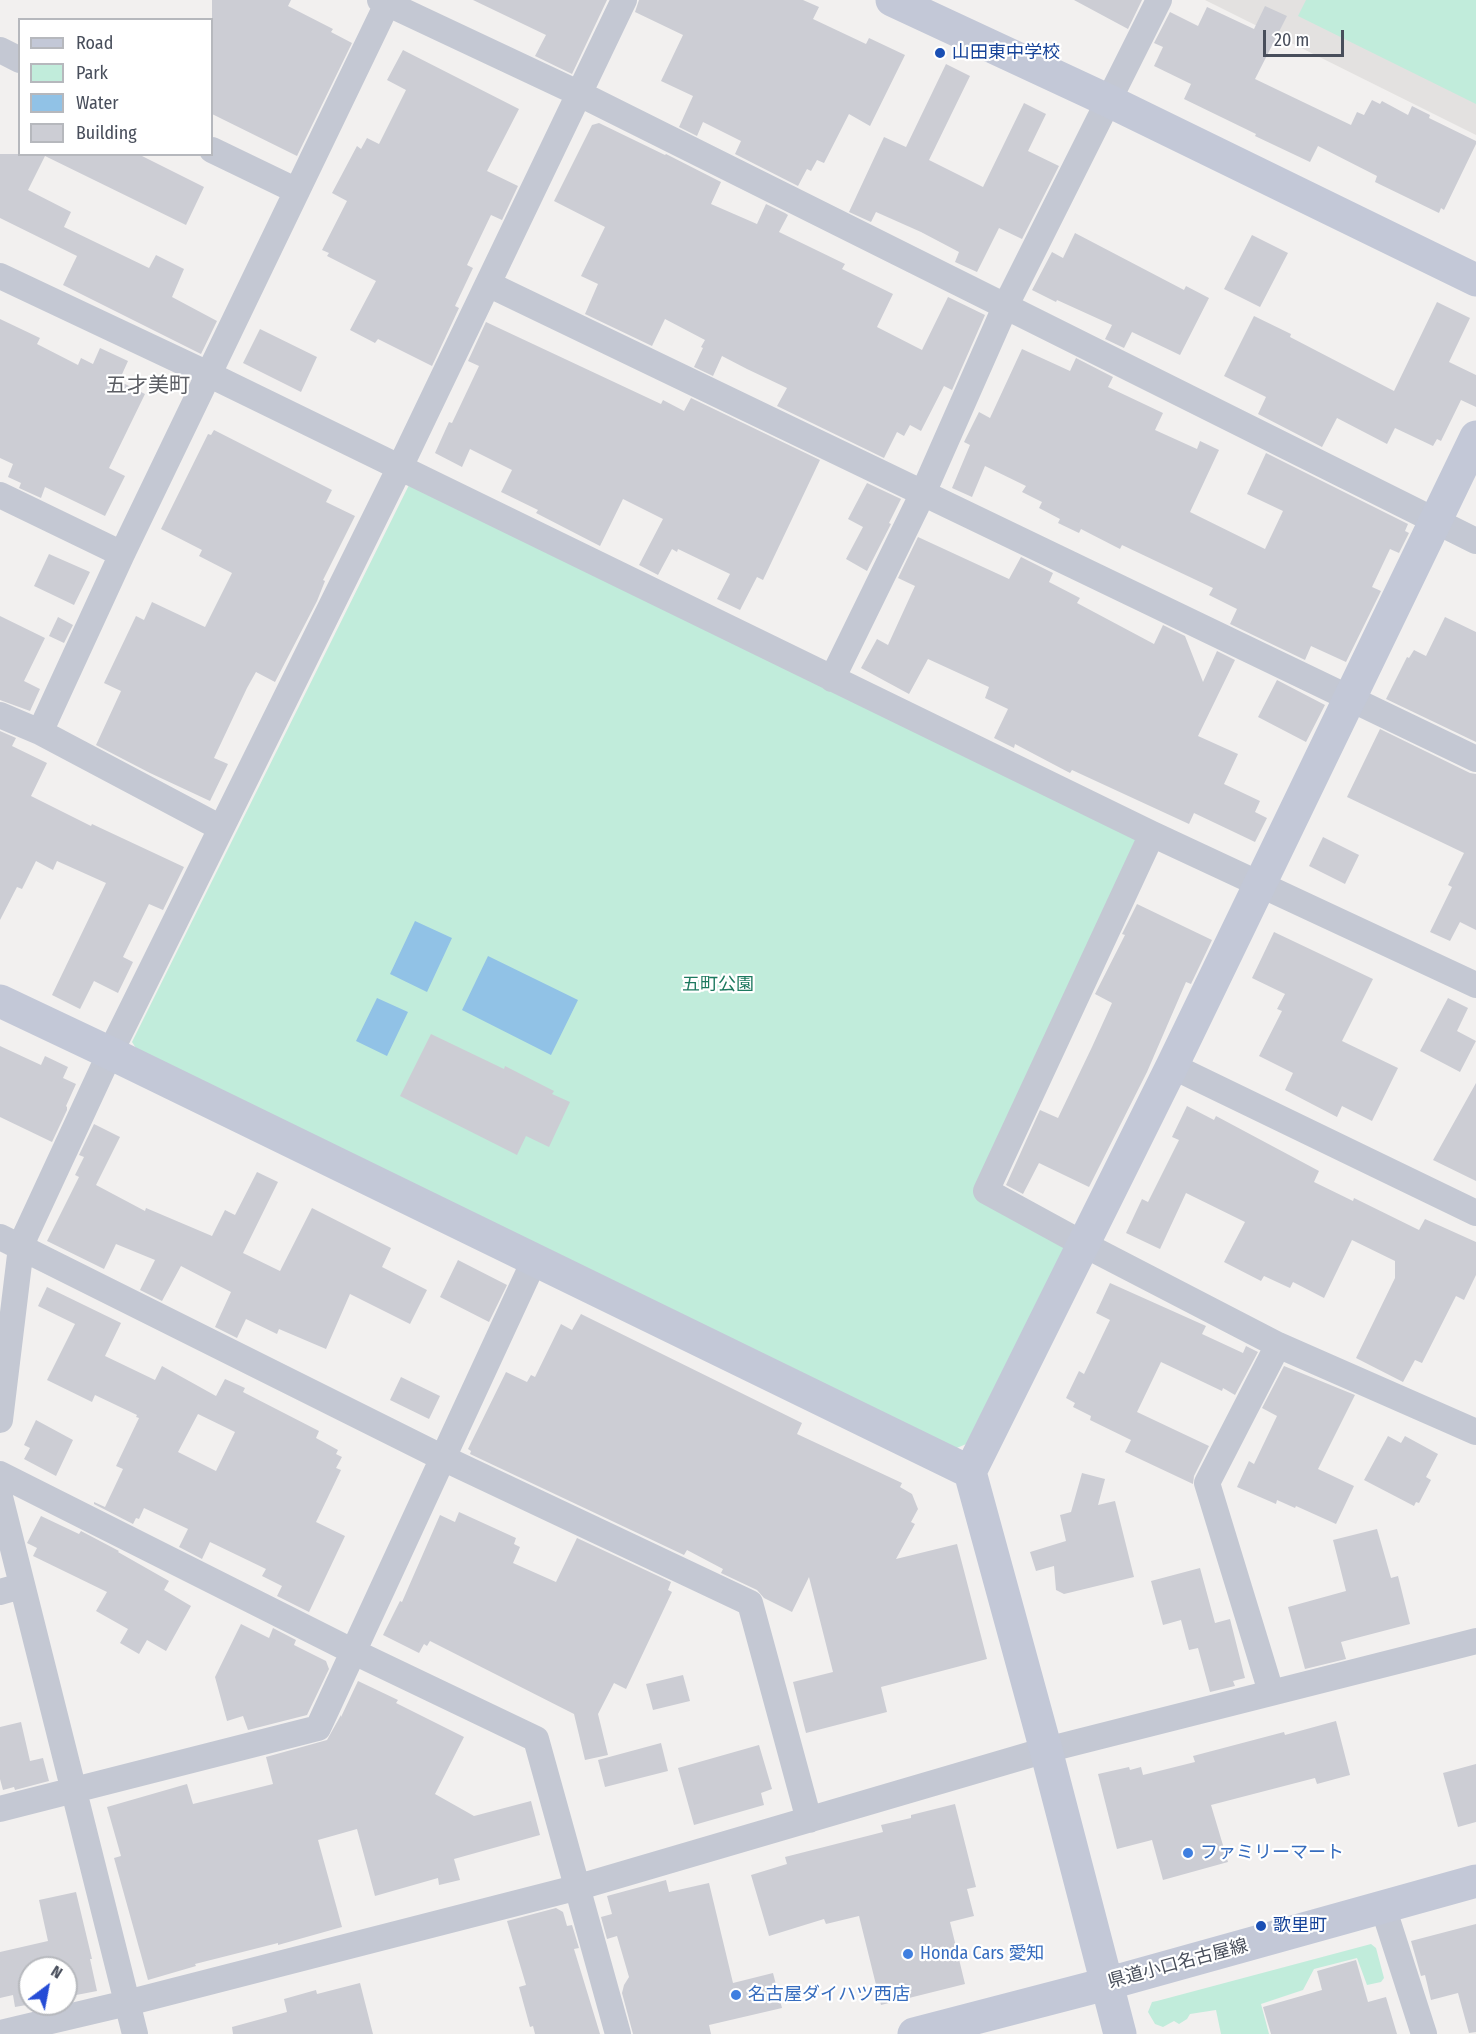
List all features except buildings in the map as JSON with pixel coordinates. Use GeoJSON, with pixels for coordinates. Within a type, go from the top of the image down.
{"type":"FeatureCollection","features":[{"type":"Feature","properties":{"kind":"street"},"geometry":{"type":"LineString","coordinates":[[0,1420],[11,1242],[110,1053],[400,467],[624,0]]}},
{"type":"Feature","properties":{"kind":"street"},"geometry":{"type":"LineString","coordinates":[[892,0],[1109,101],[1476,280]]}},
{"type":"Feature","properties":{"kind":"street"},"geometry":{"type":"LineString","coordinates":[[832,680],[923,493],[1006,305],[1159,0]]}},
{"type":"Feature","properties":{"kind":"street"},"geometry":{"type":"LineString","coordinates":[[40,732],[122,554],[297,190],[383,2],[579,94],[1476,541]]}},
{"type":"Feature","properties":{"kind":"street"},"geometry":{"type":"LineString","coordinates":[[0,50],[18,59]]}},
{"type":"Feature","properties":{"kind":"street"},"geometry":{"type":"LineString","coordinates":[[213,150],[297,190]]}},
{"type":"Feature","properties":{"kind":"street"},"geometry":{"type":"LineString","coordinates":[[0,276],[208,374],[1152,834],[1476,985]]}},
{"type":"Feature","properties":{"kind":"street"},"geometry":{"type":"LineString","coordinates":[[488,284],[1476,759]]}},
{"type":"Feature","properties":{"kind":"street"},"geometry":{"type":"LineString","coordinates":[[1120,2034],[970,1472],[1172,1066],[1476,438]]}},
{"type":"Feature","properties":{"kind":"street"},"geometry":{"type":"LineString","coordinates":[[0,495],[122,554]]}},
{"type":"Feature","properties":{"kind":"street"},"geometry":{"type":"LineString","coordinates":[[0,715],[40,732],[221,828]]}},
{"type":"Feature","properties":{"kind":"street"},"geometry":{"type":"LineString","coordinates":[[1152,834],[986,1191],[1278,1345],[1476,1432]]}},
{"type":"Feature","properties":{"kind":"street"},"geometry":{"type":"LineString","coordinates":[[0,1001],[970,1472]]}},
{"type":"Feature","properties":{"kind":"street"},"geometry":{"type":"LineString","coordinates":[[1172,1066],[1476,1214]]}},
{"type":"Feature","properties":{"kind":"street"},"geometry":{"type":"LineString","coordinates":[[11,1242],[443,1458],[750,1603],[809,1820]]}},
{"type":"Feature","properties":{"kind":"street"},"geometry":{"type":"LineString","coordinates":[[0,1809],[318,1728],[534,1261]]}},
{"type":"Feature","properties":{"kind":"street"},"geometry":{"type":"LineString","coordinates":[[1271,1692],[1207,1483],[1278,1345]]}},
{"type":"Feature","properties":{"kind":"street"},"geometry":{"type":"LineString","coordinates":[[0,1474],[352,1651],[536,1739],[618,2034]]}},
{"type":"Feature","properties":{"kind":"street"},"geometry":{"type":"LineString","coordinates":[[0,1497],[11,1589],[74,1790],[135,2034]]}},
{"type":"Feature","properties":{"kind":"street"},"geometry":{"type":"LineString","coordinates":[[0,2033],[127,2003],[579,1887],[1046,1750],[1476,1641]]}},
{"type":"Feature","properties":{"kind":"street","name":"県道小口名古屋線"},"geometry":{"type":"LineString","coordinates":[[914,2034],[1106,1984],[1476,1881]]}},
{"type":"Feature","properties":{"kind":"street"},"geometry":{"type":"LineString","coordinates":[[1383,1907],[1424,2034]]}},
{"type":"Feature","properties":{"kind":"shaded area"},"geometry":{"type":"Polygon","coordinates":[[[1205,0],[1476,0],[1476,135],[1205,0]]]}},
{"type":"Feature","properties":{"kind":"green space"},"geometry":{"type":"Polygon","coordinates":[[[1306,0],[1476,0],[1476,104],[1298,16],[1306,0]]]}},
{"type":"Feature","properties":{"kind":"green space","name":"五町公園"},"geometry":{"type":"Polygon","coordinates":[[[410,483],[1143,837],[978,1196],[1066,1248],[976,1440],[947,1452],[141,1056],[132,1042],[410,483]]]}},
{"type":"Feature","properties":{"kind":"green space"},"geometry":{"type":"Polygon","coordinates":[[[1371,1944],[1376,1948],[1384,1978],[1381,1982],[1367,1985],[1357,1958],[1314,1969],[1303,1990],[1261,2004],[1269,2034],[1221,2034],[1216,2010],[1190,2014],[1179,2024],[1174,2021],[1163,2027],[1155,2024],[1148,2012],[1152,2002],[1371,1944]]]}},
{"type":"Feature","properties":{"kind":"water"},"geometry":{"type":"Polygon","coordinates":[[[415,921],[452,938],[427,992],[390,974],[415,921]]]}},
{"type":"Feature","properties":{"kind":"water"},"geometry":{"type":"Polygon","coordinates":[[[488,956],[578,1000],[551,1055],[462,1010],[488,956]]]}},
{"type":"Feature","properties":{"kind":"water"},"geometry":{"type":"Polygon","coordinates":[[[377,998],[408,1012],[387,1056],[356,1041],[377,998]]]}},
{"type":"Feature","properties":{"kind":"place","name":"山田東中学校"},"geometry":{"type":"Point","coordinates":[940,53]}},
{"type":"Feature","properties":{"kind":"place","name":"ファミリーマート"},"geometry":{"type":"Point","coordinates":[1188,1853]}},
{"type":"Feature","properties":{"kind":"place","name":"歌里町"},"geometry":{"type":"Point","coordinates":[1261,1926]}},
{"type":"Feature","properties":{"kind":"place","name":"Honda Cars 愛知"},"geometry":{"type":"Point","coordinates":[908,1954]}},
{"type":"Feature","properties":{"kind":"place","name":"名古屋ダイハツ西店"},"geometry":{"type":"Point","coordinates":[736,1995]}},
{"type":"Feature","properties":{"kind":"district","name":"五才美町"},"geometry":{"type":"Point","coordinates":[148,386]}}]}
